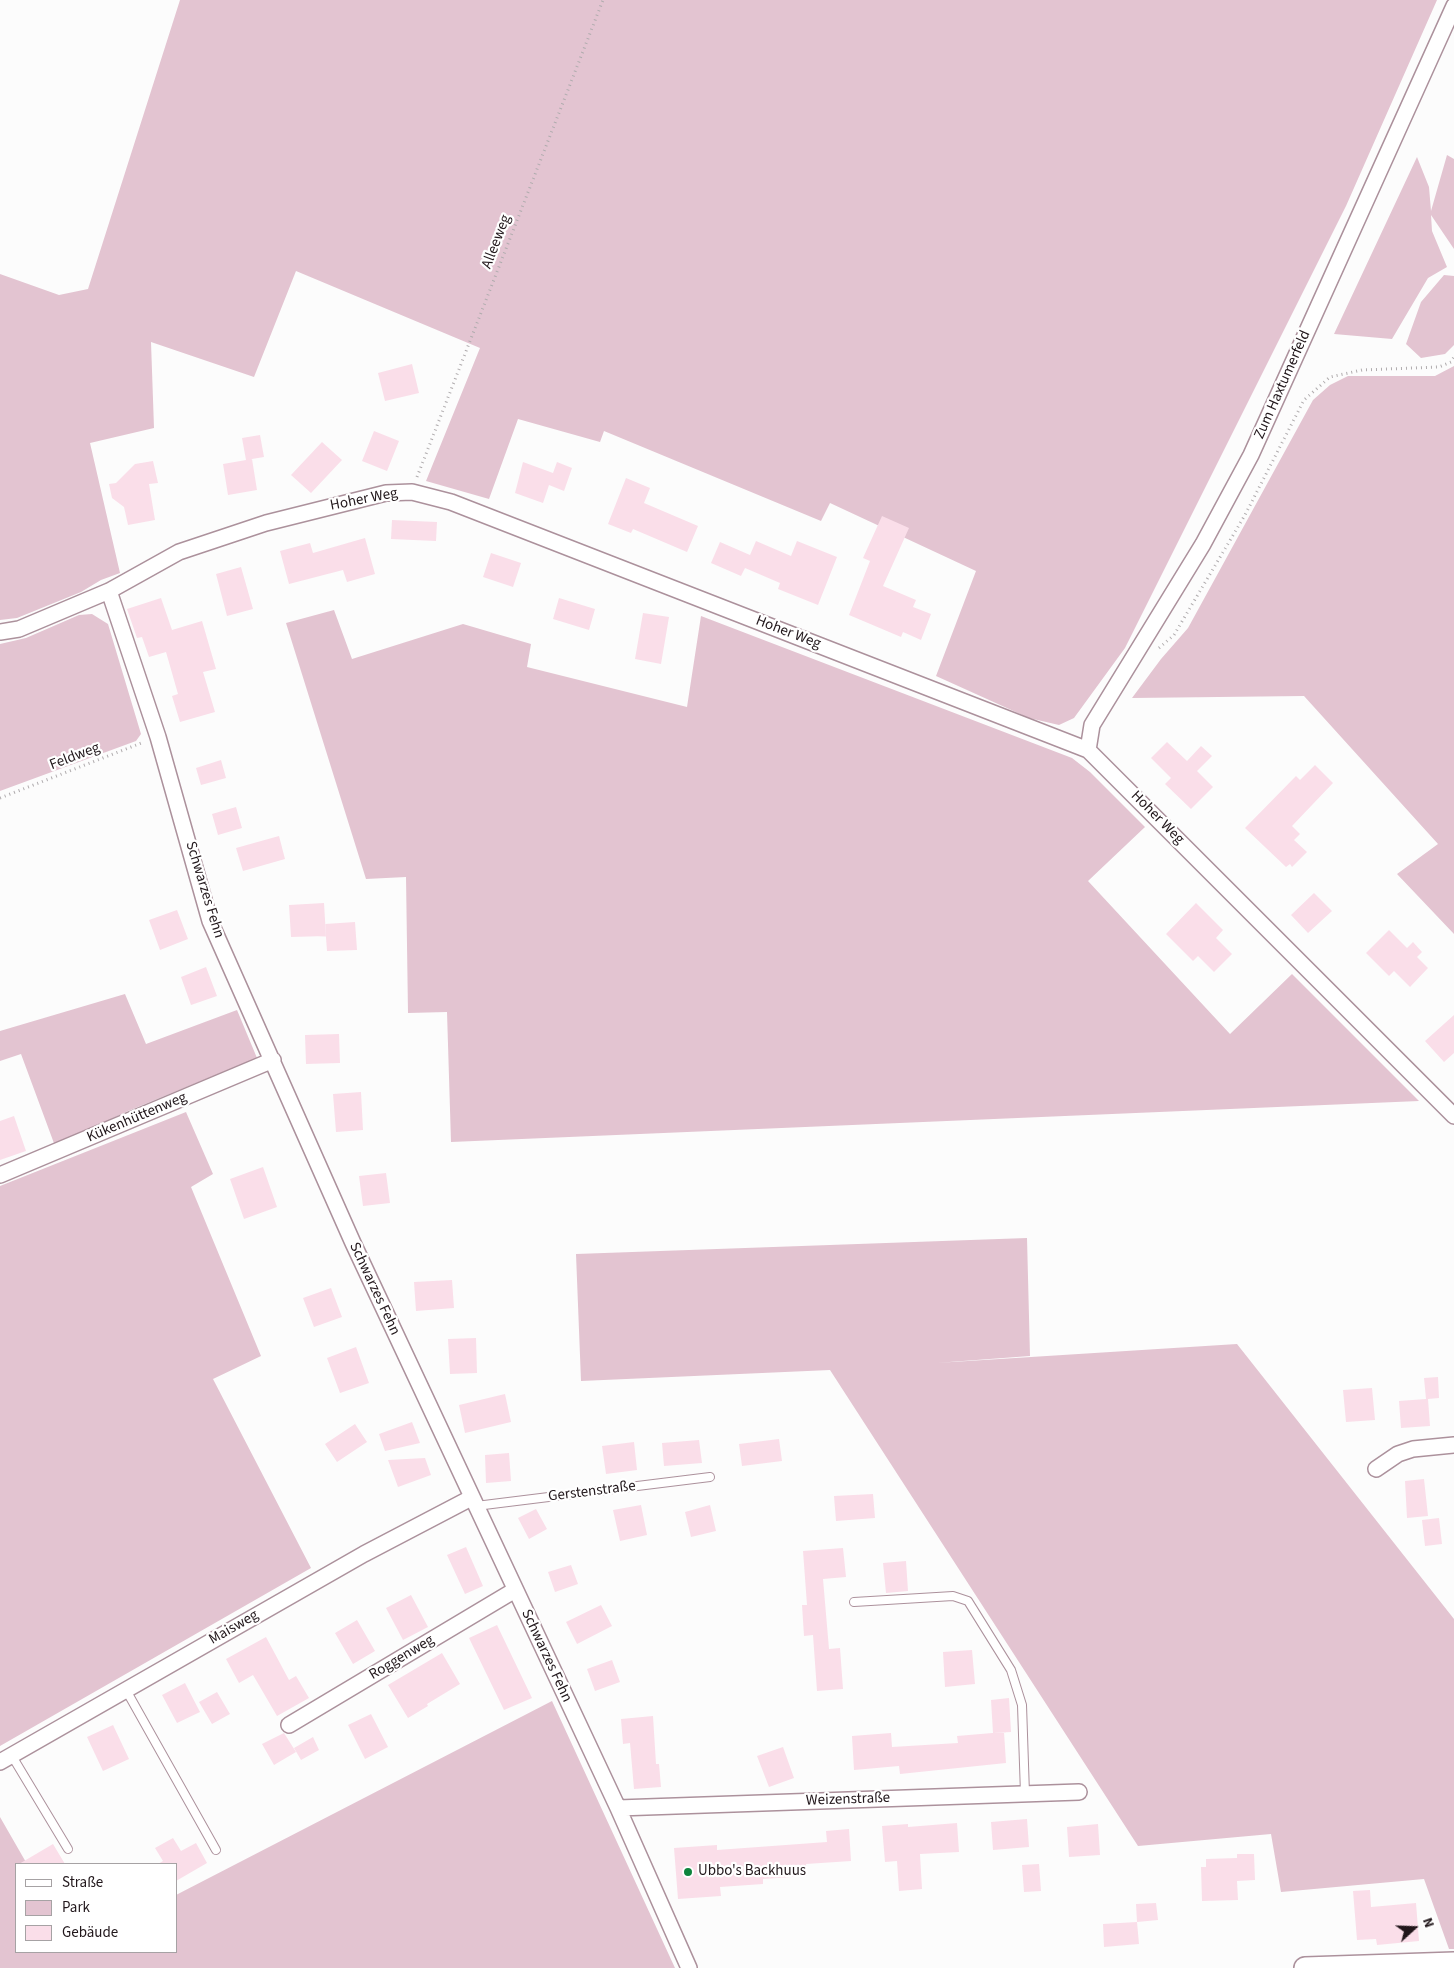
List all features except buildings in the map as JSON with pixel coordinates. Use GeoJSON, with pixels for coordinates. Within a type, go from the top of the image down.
{"type":"FeatureCollection","features":[{"type":"Feature","properties":{"kind":"street","name":"Zum Haxtumerfeld"},"geometry":{"type":"LineString","coordinates":[[1088,750],[1092,725],[1203,544],[1251,455],[1454,6]]}},
{"type":"Feature","properties":{"kind":"street","name":"Hoher Weg"},"geometry":{"type":"LineString","coordinates":[[0,632],[19,629],[109,591],[178,552],[266,522],[386,493],[412,492],[451,502],[1088,750],[1454,1116]]}},
{"type":"Feature","properties":{"kind":"street","name":"Schwarzes Fehn"},"geometry":{"type":"LineString","coordinates":[[109,591],[158,737],[210,921],[353,1243],[618,1808],[689,1968]]}},
{"type":"Feature","properties":{"kind":"street","name":"Kükenhüttenweg"},"geometry":{"type":"LineString","coordinates":[[0,1175],[273,1060]]}},
{"type":"Feature","properties":{"kind":"street"},"geometry":{"type":"LineString","coordinates":[[1376,1468],[1398,1454],[1413,1449],[1454,1445]]}},
{"type":"Feature","properties":{"kind":"street","name":"Maisweg"},"geometry":{"type":"LineString","coordinates":[[6,1759],[364,1554],[473,1502]]}},
{"type":"Feature","properties":{"kind":"street","name":"Roggenweg"},"geometry":{"type":"LineString","coordinates":[[289,1725],[515,1590]]}},
{"type":"Feature","properties":{"kind":"street","name":"Weizenstraße"},"geometry":{"type":"LineString","coordinates":[[618,1808],[1079,1792]]}},
{"type":"Feature","properties":{"kind":"street"},"geometry":{"type":"LineString","coordinates":[[1305,1968],[1454,1963]]}},
{"type":"Feature","properties":{"kind":"lane","name":"Gerstenstraße"},"geometry":{"type":"LineString","coordinates":[[473,1502],[710,1477]]}},
{"type":"Feature","properties":{"kind":"lane"},"geometry":{"type":"LineString","coordinates":[[854,1602],[953,1596],[968,1601],[1011,1670],[1022,1705],[1025,1794]]}},
{"type":"Feature","properties":{"kind":"lane"},"geometry":{"type":"LineString","coordinates":[[126,1690],[216,1850]]}},
{"type":"Feature","properties":{"kind":"lane"},"geometry":{"type":"LineString","coordinates":[[6,1759],[68,1849]]}},
{"type":"Feature","properties":{"kind":"path","name":"Alleeweg"},"geometry":{"type":"LineString","coordinates":[[412,492],[602,0]]}},
{"type":"Feature","properties":{"kind":"path"},"geometry":{"type":"LineString","coordinates":[[1156,651],[1174,635],[1245,515],[1304,400],[1330,377],[1362,370],[1439,367],[1451,362],[1454,357]]}},
{"type":"Feature","properties":{"kind":"path","name":"Feldweg"},"geometry":{"type":"LineString","coordinates":[[0,798],[158,737]]}},
{"type":"Feature","properties":{"kind":"green space"},"geometry":{"type":"Polygon","coordinates":[[[180,0],[1437,0],[1346,206],[1125,648],[1074,718],[1059,725],[1029,718],[936,676],[976,571],[830,503],[821,521],[604,431],[600,442],[518,419],[489,499],[426,481],[480,348],[296,271],[254,377],[151,342],[154,428],[90,443],[120,573],[101,580],[81,592],[17,618],[0,620],[0,274],[59,295],[88,289],[180,0]]]}},
{"type":"Feature","properties":{"kind":"green space"},"geometry":{"type":"Polygon","coordinates":[[[1447,155],[1454,159],[1454,249],[1431,215],[1432,231],[1447,267],[1428,278],[1392,339],[1334,334],[1417,157],[1429,187],[1431,211],[1447,155]]]}},
{"type":"Feature","properties":{"kind":"green space"},"geometry":{"type":"Polygon","coordinates":[[[1444,275],[1454,276],[1454,345],[1445,354],[1421,358],[1406,344],[1421,302],[1444,275]]]}},
{"type":"Feature","properties":{"kind":"green space"},"geometry":{"type":"Polygon","coordinates":[[[1454,366],[1454,934],[1397,874],[1438,844],[1304,696],[1132,698],[1161,659],[1188,628],[1313,400],[1330,385],[1348,376],[1435,376],[1454,366]]]}},
{"type":"Feature","properties":{"kind":"green space"},"geometry":{"type":"Polygon","coordinates":[[[334,610],[352,659],[463,624],[531,644],[527,667],[687,707],[701,616],[1072,758],[1090,772],[1145,827],[1088,881],[1230,1034],[1292,974],[1419,1101],[451,1142],[447,1012],[408,1013],[406,877],[366,879],[286,623],[334,610]]]}},
{"type":"Feature","properties":{"kind":"green space"},"geometry":{"type":"Polygon","coordinates":[[[92,614],[108,624],[141,734],[136,741],[0,791],[0,644],[26,638],[79,615],[92,614]]]}},
{"type":"Feature","properties":{"kind":"green space"},"geometry":{"type":"Polygon","coordinates":[[[125,994],[146,1044],[237,1010],[257,1058],[128,1111],[55,1146],[21,1054],[0,1061],[0,1031],[125,994]]]}},
{"type":"Feature","properties":{"kind":"green space"},"geometry":{"type":"Polygon","coordinates":[[[186,1112],[213,1174],[191,1187],[261,1356],[213,1379],[311,1568],[0,1746],[0,1186],[186,1112]]]}},
{"type":"Feature","properties":{"kind":"green space"},"geometry":{"type":"Polygon","coordinates":[[[1027,1238],[1030,1356],[936,1363],[1237,1344],[1454,1619],[1454,1949],[1449,1949],[1424,1879],[1281,1892],[1271,1834],[1138,1846],[830,1370],[581,1381],[576,1254],[1027,1238]]]}},
{"type":"Feature","properties":{"kind":"green space"},"geometry":{"type":"Polygon","coordinates":[[[552,1701],[675,1968],[0,1968],[0,1817],[26,1863],[15,1863],[15,1953],[178,1953],[178,1894],[552,1701]]]}},
{"type":"Feature","properties":{"kind":"place","name":"Ubbo's Backhuus"},"geometry":{"type":"Point","coordinates":[688,1872]}}]}
